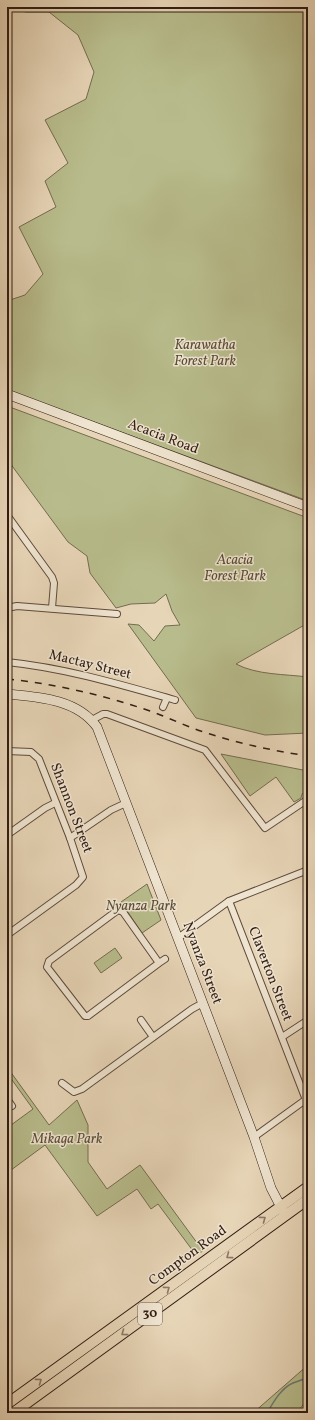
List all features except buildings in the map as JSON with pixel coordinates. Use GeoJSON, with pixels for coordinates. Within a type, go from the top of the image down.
{"type":"FeatureCollection","features":[{"type":"Feature","properties":{"kind":"main road","name":"Compton Road"},"geometry":{"type":"LineString","coordinates":[[11,1413],[283,1211],[308,1187]]}},
{"type":"Feature","properties":{"kind":"main road","name":"Compton Road"},"geometry":{"type":"LineString","coordinates":[[7,1404],[283,1211],[308,1199]]}},
{"type":"Feature","properties":{"kind":"street","name":"Acacia Road"},"geometry":{"type":"LineString","coordinates":[[7,394],[308,507]]}},
{"type":"Feature","properties":{"kind":"street"},"geometry":{"type":"LineString","coordinates":[[7,515],[9,523],[52,576],[54,583],[52,608]]}},
{"type":"Feature","properties":{"kind":"street"},"geometry":{"type":"LineString","coordinates":[[7,608],[17,606],[117,614]]}},
{"type":"Feature","properties":{"kind":"street","name":"Mactay Street"},"geometry":{"type":"LineString","coordinates":[[7,662],[45,666],[92,676],[175,700]]}},
{"type":"Feature","properties":{"kind":"street"},"geometry":{"type":"LineString","coordinates":[[7,694],[32,697],[72,706],[80,710],[92,720],[103,714],[107,714],[205,750],[265,828],[308,799]]}},
{"type":"Feature","properties":{"kind":"street"},"geometry":{"type":"LineString","coordinates":[[163,707],[166,698]]}},
{"type":"Feature","properties":{"kind":"street","name":"Nyanza Street"},"geometry":{"type":"LineString","coordinates":[[92,720],[99,732],[203,1003],[254,1137],[271,1188],[283,1211]]}},
{"type":"Feature","properties":{"kind":"street","name":"Shannon Street"},"geometry":{"type":"LineString","coordinates":[[7,751],[36,754],[70,838],[83,877],[76,885],[7,935]]}},
{"type":"Feature","properties":{"kind":"street"},"geometry":{"type":"LineString","coordinates":[[7,835],[45,808],[55,803]]}},
{"type":"Feature","properties":{"kind":"street"},"geometry":{"type":"LineString","coordinates":[[70,838],[111,810],[126,803]]}},
{"type":"Feature","properties":{"kind":"street"},"geometry":{"type":"LineString","coordinates":[[178,938],[229,901],[308,870]]}},
{"type":"Feature","properties":{"kind":"street","name":"Claverton Street"},"geometry":{"type":"LineString","coordinates":[[229,901],[307,1099]]}},
{"type":"Feature","properties":{"kind":"street"},"geometry":{"type":"LineString","coordinates":[[160,963],[122,912],[118,910],[49,961],[47,967],[85,1016],[160,963],[165,959]]}},
{"type":"Feature","properties":{"kind":"street"},"geometry":{"type":"LineString","coordinates":[[62,1083],[74,1092],[82,1089],[153,1037],[203,1003]]}},
{"type":"Feature","properties":{"kind":"street"},"geometry":{"type":"LineString","coordinates":[[141,1020],[153,1037]]}},
{"type":"Feature","properties":{"kind":"street"},"geometry":{"type":"LineString","coordinates":[[282,1037],[308,1020]]}},
{"type":"Feature","properties":{"kind":"street"},"geometry":{"type":"LineString","coordinates":[[7,1099],[12,1106]]}},
{"type":"Feature","properties":{"kind":"street"},"geometry":{"type":"LineString","coordinates":[[254,1137],[307,1099]]}},
{"type":"Feature","properties":{"kind":"street"},"geometry":{"type":"LineString","coordinates":[[7,1409],[11,1413]]}},
{"type":"Feature","properties":{"kind":"street"},"geometry":{"type":"LineString","coordinates":[[305,1413],[308,1410]]}},
{"type":"Feature","properties":{"kind":"green space","name":"Karawatha Forest Park"},"geometry":{"type":"Polygon","coordinates":[[[7,7],[308,7],[308,501],[7,390],[7,301],[25,295],[43,274],[19,227],[56,207],[45,181],[68,163],[45,120],[86,99],[94,72],[78,35],[49,12],[26,12],[7,7]]]}},
{"type":"Feature","properties":{"kind":"green space","name":"Acacia Forest Park"},"geometry":{"type":"Polygon","coordinates":[[[7,406],[308,518],[308,623],[236,664],[244,668],[271,674],[308,677],[308,733],[265,735],[196,718],[128,624],[139,625],[154,641],[165,626],[180,625],[172,611],[166,594],[155,603],[131,604],[116,608],[90,573],[87,556],[68,542],[7,459],[7,406]]]}},
{"type":"Feature","properties":{"kind":"green space"},"geometry":{"type":"Polygon","coordinates":[[[221,754],[308,771],[308,789],[302,794],[301,798],[294,802],[276,777],[250,796],[221,754]]]}},
{"type":"Feature","properties":{"kind":"green space","name":"Nyanza Park"},"geometry":{"type":"Polygon","coordinates":[[[147,884],[161,920],[142,933],[121,902],[147,884]]]}},
{"type":"Feature","properties":{"kind":"green space"},"geometry":{"type":"Polygon","coordinates":[[[115,948],[122,958],[101,973],[94,963],[115,948]]]}},
{"type":"Feature","properties":{"kind":"green space","name":"Mikaga Park"},"geometry":{"type":"Polygon","coordinates":[[[7,1067],[49,1125],[77,1100],[88,1125],[88,1162],[107,1189],[140,1165],[203,1251],[196,1255],[158,1204],[151,1209],[137,1189],[97,1216],[45,1145],[7,1173],[7,1128],[33,1109],[7,1073],[7,1067]]]}},
{"type":"Feature","properties":{"kind":"green space"},"geometry":{"type":"Polygon","coordinates":[[[308,1365],[309,1385],[307,1397],[301,1408],[295,1413],[253,1413],[308,1365]]]}},
{"type":"Feature","properties":{"kind":"waterway"},"geometry":{"type":"LineString","coordinates":[[267,1413],[285,1388],[308,1377]]}},
{"type":"Feature","properties":{"kind":"railway"},"geometry":{"type":"LineString","coordinates":[[7,679],[61,687],[97,695],[150,711],[222,738],[258,747],[308,756]]}}]}
